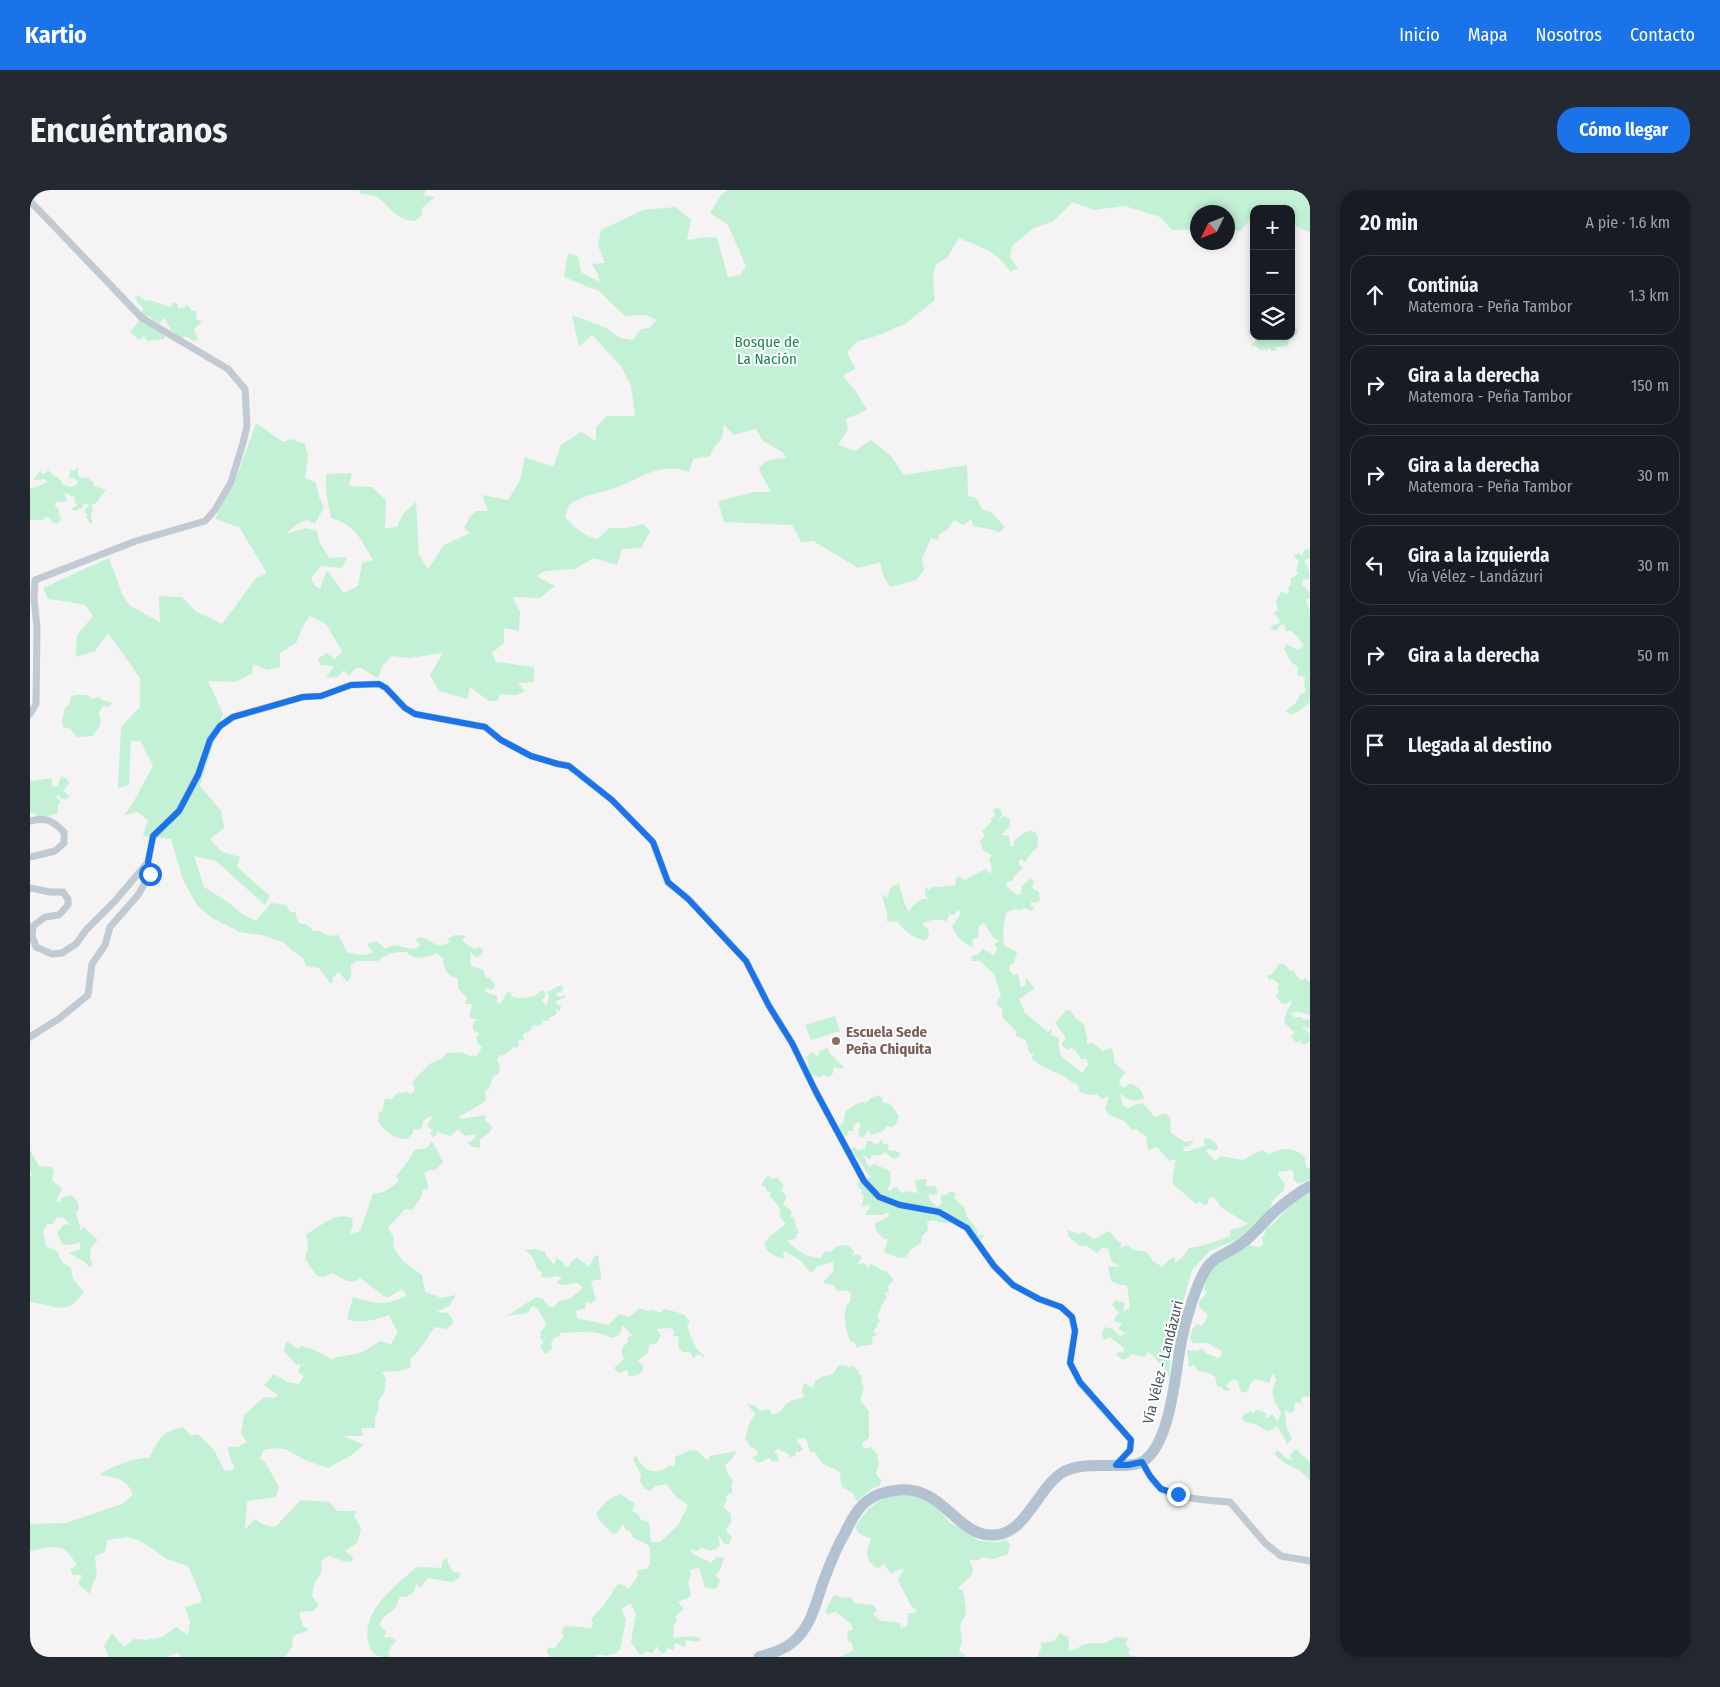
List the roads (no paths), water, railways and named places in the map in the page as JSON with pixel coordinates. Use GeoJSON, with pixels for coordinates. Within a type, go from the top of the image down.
{"type":"FeatureCollection","features":[{"type":"Feature","properties":{"kind":"main road","name":"Vía Vélez - Landázuri"},"geometry":{"type":"LineString","coordinates":[[1142,1462],[1151,1455],[1164,1428],[1172,1401],[1182,1339],[1196,1292],[1206,1268],[1214,1259],[1241,1245],[1292,1197],[1310,1186]]}},
{"type":"Feature","properties":{"kind":"main road"},"geometry":{"type":"LineString","coordinates":[[759,1657],[782,1650],[802,1634],[810,1621],[826,1573],[851,1520],[865,1502],[876,1496],[892,1490],[906,1489],[923,1493],[933,1497],[966,1526],[980,1534],[992,1536],[1009,1532],[1022,1520],[1048,1485],[1063,1472],[1085,1465],[1128,1465],[1142,1462]]}},
{"type":"Feature","properties":{"kind":"street"},"geometry":{"type":"LineString","coordinates":[[30,201],[142,318],[228,369],[245,389],[247,426],[230,482],[215,510],[205,520],[136,541],[35,580],[34,597],[37,628],[36,704],[30,714]]}},
{"type":"Feature","properties":{"kind":"street"},"geometry":{"type":"LineString","coordinates":[[30,1037],[60,1018],[88,995],[92,964],[105,945],[110,927],[138,895],[150,874],[148,862],[153,836],[179,811],[198,775],[210,740],[220,726],[233,717],[303,697],[321,696],[351,685],[379,684],[386,688],[405,708],[415,714],[485,727],[501,740],[531,756],[569,766],[612,800],[653,842],[668,882],[688,899],[746,961],[769,1006],[792,1043],[864,1181],[879,1197],[900,1205],[939,1212],[967,1228],[994,1266],[1013,1285],[1039,1299],[1061,1307],[1072,1317],[1075,1331],[1070,1363],[1080,1382],[1131,1440],[1130,1450],[1116,1465]]}},
{"type":"Feature","properties":{"kind":"street"},"geometry":{"type":"LineString","coordinates":[[30,821],[41,818],[55,822],[64,832],[64,843],[55,851],[30,856]]}},
{"type":"Feature","properties":{"kind":"street"},"geometry":{"type":"LineString","coordinates":[[30,888],[50,892],[63,892],[68,899],[68,905],[58,916],[45,917],[34,926],[32,936],[36,947],[52,954],[62,953],[76,944],[86,930],[115,901],[148,862]]}},
{"type":"Feature","properties":{"kind":"street"},"geometry":{"type":"LineString","coordinates":[[1142,1462],[1150,1476],[1161,1489],[1201,1500],[1230,1502],[1265,1543],[1281,1556],[1310,1561]]}},
{"type":"Feature","properties":{"kind":"place","name":"Escuela Sede Peña Chiquita"},"geometry":{"type":"Point","coordinates":[836,1041]}},
{"type":"Feature","properties":{"kind":"park label","name":"Bosque de La Nación"},"geometry":{"type":"Point","coordinates":[767,350]}}]}
